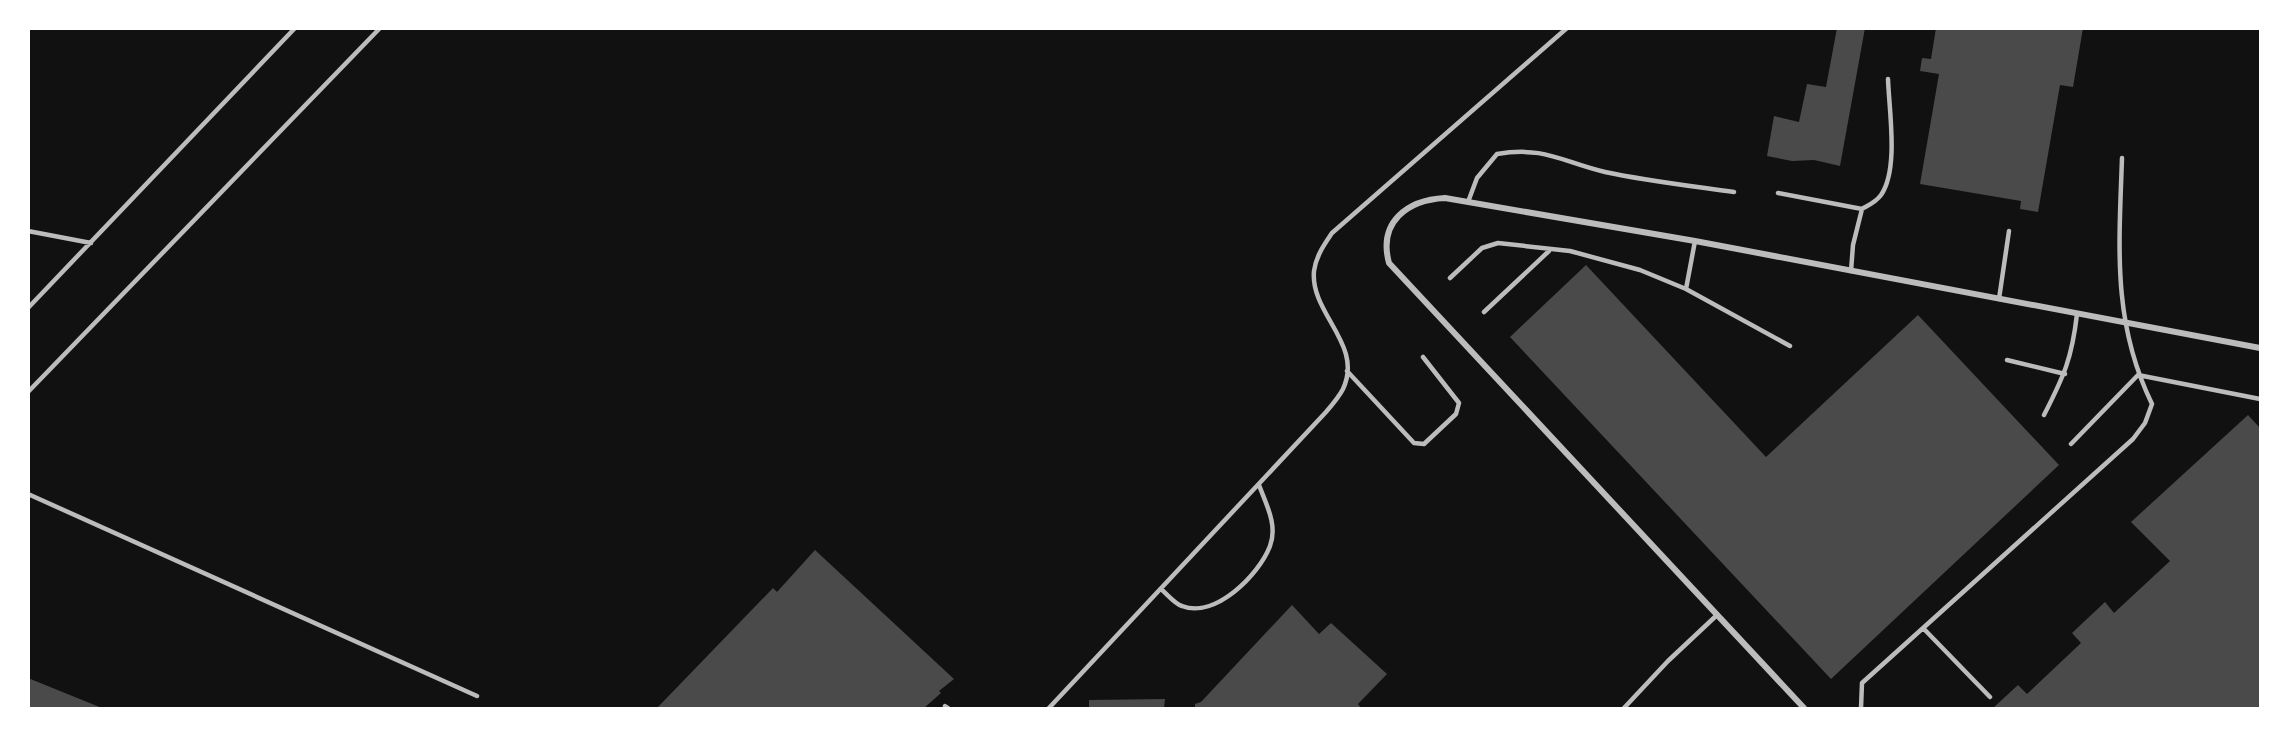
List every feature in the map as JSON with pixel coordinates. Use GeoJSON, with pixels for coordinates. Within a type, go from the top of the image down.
{"type":"FeatureCollection","features":[{"type":"Feature","properties":{"kind":"street"},"geometry":{"type":"LineString","coordinates":[[1804,708],[1389,263],[1385,249],[1387,234],[1393,222],[1416,204],[1429,199],[1468,202],[1695,241],[2260,348]]}},
{"type":"Feature","properties":{"kind":"lane"},"geometry":{"type":"LineString","coordinates":[[28,308],[295,28]]}},
{"type":"Feature","properties":{"kind":"lane"},"geometry":{"type":"LineString","coordinates":[[28,392],[380,28]]}},
{"type":"Feature","properties":{"kind":"lane"},"geometry":{"type":"LineString","coordinates":[[1049,708],[1326,412],[1343,389],[1347,371],[1344,344],[1322,304],[1314,272],[1318,254],[1332,233],[1567,28]]}},
{"type":"Feature","properties":{"kind":"lane"},"geometry":{"type":"LineString","coordinates":[[1778,193],[1862,209],[1875,202],[1882,194],[1891,169],[1888,79]]}},
{"type":"Feature","properties":{"kind":"lane"},"geometry":{"type":"LineString","coordinates":[[1468,202],[1477,178],[1497,154],[1521,150],[1546,152],[1604,172],[1734,192]]}},
{"type":"Feature","properties":{"kind":"lane"},"geometry":{"type":"LineString","coordinates":[[1862,708],[1862,683],[2133,439],[2145,423],[2152,404],[2138,375],[2126,324],[2118,274],[2122,158]]}},
{"type":"Feature","properties":{"kind":"lane"},"geometry":{"type":"LineString","coordinates":[[1851,271],[1862,209]]}},
{"type":"Feature","properties":{"kind":"lane"},"geometry":{"type":"LineString","coordinates":[[28,231],[91,243]]}},
{"type":"Feature","properties":{"kind":"lane"},"geometry":{"type":"LineString","coordinates":[[1999,299],[2009,231]]}},
{"type":"Feature","properties":{"kind":"lane"},"geometry":{"type":"LineString","coordinates":[[1686,289],[1695,241]]}},
{"type":"Feature","properties":{"kind":"lane"},"geometry":{"type":"LineString","coordinates":[[1450,278],[1482,248],[1497,243],[1549,251],[1570,251],[1640,270],[1686,289],[1790,346]]}},
{"type":"Feature","properties":{"kind":"lane"},"geometry":{"type":"LineString","coordinates":[[1485,312],[1549,251]]}},
{"type":"Feature","properties":{"kind":"lane"},"geometry":{"type":"LineString","coordinates":[[2044,415],[2065,374],[2073,352],[2077,314]]}},
{"type":"Feature","properties":{"kind":"lane"},"geometry":{"type":"LineString","coordinates":[[1347,371],[1414,443],[1424,444],[1456,414],[1459,403],[1423,357]]}},
{"type":"Feature","properties":{"kind":"lane"},"geometry":{"type":"LineString","coordinates":[[2007,360],[2065,374]]}},
{"type":"Feature","properties":{"kind":"lane"},"geometry":{"type":"LineString","coordinates":[[2138,375],[2260,399]]}},
{"type":"Feature","properties":{"kind":"lane"},"geometry":{"type":"LineString","coordinates":[[2071,444],[2138,375]]}},
{"type":"Feature","properties":{"kind":"lane"},"geometry":{"type":"LineString","coordinates":[[1161,589],[1181,606],[1205,609],[1243,586],[1270,546],[1272,519],[1259,484]]}},
{"type":"Feature","properties":{"kind":"lane"},"geometry":{"type":"LineString","coordinates":[[28,494],[477,696]]}},
{"type":"Feature","properties":{"kind":"lane"},"geometry":{"type":"LineString","coordinates":[[1624,708],[1668,661],[1717,615]]}},
{"type":"Feature","properties":{"kind":"lane"},"geometry":{"type":"LineString","coordinates":[[1923,628],[1990,697]]}},
{"type":"Feature","properties":{"kind":"building"},"geometry":{"type":"Polygon","coordinates":[[[1837,28],[1865,28],[1840,166],[1814,160],[1792,161],[1767,156],[1774,116],[1799,122],[1807,84],[1826,87],[1837,28]]]}},
{"type":"Feature","properties":{"kind":"building"},"geometry":{"type":"Polygon","coordinates":[[[1936,28],[2083,28],[2073,87],[2060,85],[2038,212],[2020,209],[2021,201],[1920,184],[1939,74],[1920,71],[1922,58],[1931,59],[1936,28]]]}},
{"type":"Feature","properties":{"kind":"building"},"geometry":{"type":"Polygon","coordinates":[[[1586,265],[1766,457],[1918,315],[2059,465],[1831,679],[1510,337],[1586,265]]]}},
{"type":"Feature","properties":{"kind":"building"},"geometry":{"type":"Polygon","coordinates":[[[2248,415],[2260,428],[2260,708],[1993,708],[2018,685],[2027,694],[2081,643],[2072,633],[2105,602],[2114,613],[2170,561],[2131,522],[2248,415]]]}},
{"type":"Feature","properties":{"kind":"building"},"geometry":{"type":"Polygon","coordinates":[[[815,550],[954,679],[939,691],[941,693],[924,708],[657,708],[773,588],[777,592],[815,550]]]}},
{"type":"Feature","properties":{"kind":"building"},"geometry":{"type":"Polygon","coordinates":[[[1292,605],[1319,634],[1331,623],[1387,674],[1358,704],[1361,708],[1195,708],[1195,704],[1201,702],[1292,605]]]}},
{"type":"Feature","properties":{"kind":"building"},"geometry":{"type":"Polygon","coordinates":[[[28,678],[102,708],[28,708],[28,678]]]}},
{"type":"Feature","properties":{"kind":"building"},"geometry":{"type":"Polygon","coordinates":[[[1165,699],[1164,708],[1089,708],[1089,700],[1165,699]]]}}]}
